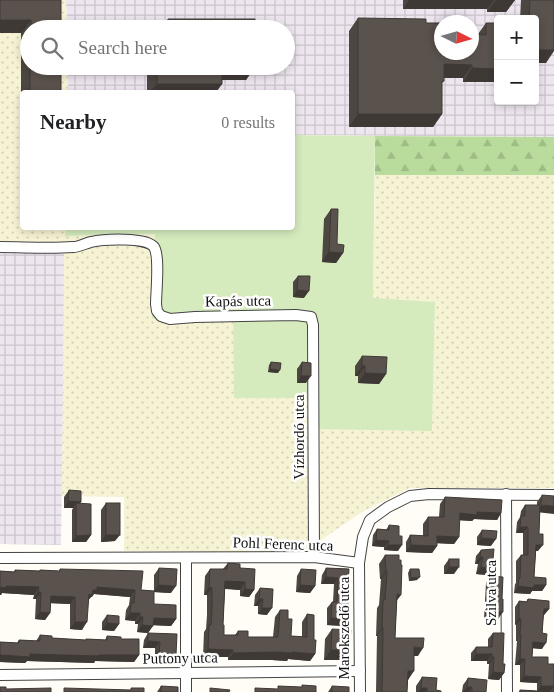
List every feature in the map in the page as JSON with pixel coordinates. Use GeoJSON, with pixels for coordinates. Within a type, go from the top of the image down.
{"type":"FeatureCollection","features":[{"type":"Feature","properties":{"kind":"street","name":"Kapás utca"},"geometry":{"type":"LineString","coordinates":[[0,247],[74,247],[91,242],[111,240],[143,241],[151,244],[156,250],[156,311],[161,316],[170,319],[311,316]]}},
{"type":"Feature","properties":{"kind":"street","name":"Vízhordó utca"},"geometry":{"type":"LineString","coordinates":[[311,316],[314,334],[314,557]]}},
{"type":"Feature","properties":{"kind":"street"},"geometry":{"type":"LineString","coordinates":[[359,563],[363,537],[370,520],[388,507],[410,496],[429,494],[554,495]]}},
{"type":"Feature","properties":{"kind":"street","name":"Szilva utca"},"geometry":{"type":"LineString","coordinates":[[506,494],[507,692]]}},
{"type":"Feature","properties":{"kind":"street","name":"Pohl Ferenc utca"},"geometry":{"type":"LineString","coordinates":[[0,558],[314,557],[359,563]]}},
{"type":"Feature","properties":{"kind":"street"},"geometry":{"type":"LineString","coordinates":[[186,558],[186,692]]}},
{"type":"Feature","properties":{"kind":"street","name":"Marokszedő utca"},"geometry":{"type":"LineString","coordinates":[[359,563],[360,692]]}},
{"type":"Feature","properties":{"kind":"street","name":"Puttony utca"},"geometry":{"type":"LineString","coordinates":[[0,675],[360,671]]}},
{"type":"Feature","properties":{"kind":"shaded area"},"geometry":{"type":"Polygon","coordinates":[[[0,0],[66,0],[67,20],[20,20],[20,75],[67,75],[68,90],[20,90],[20,230],[66,230],[66,236],[155,234],[152,319],[233,317],[312,398],[432,431],[435,302],[373,299],[375,175],[554,175],[554,488],[410,488],[362,512],[302,553],[124,551],[124,497],[62,496],[64,253],[0,252],[0,0]]]}},
{"type":"Feature","properties":{"kind":"shaded area"},"geometry":{"type":"Polygon","coordinates":[[[66,0],[554,0],[554,137],[295,135],[295,90],[68,90],[67,75],[295,75],[295,20],[67,20],[66,0]]]}},
{"type":"Feature","properties":{"kind":"shaded area"},"geometry":{"type":"Polygon","coordinates":[[[0,252],[65,253],[61,545],[0,544],[0,252]]]}},
{"type":"Feature","properties":{"kind":"green space"},"geometry":{"type":"Polygon","coordinates":[[[295,135],[375,136],[373,298],[435,302],[432,431],[309,429],[311,398],[234,398],[233,317],[152,319],[155,234],[65,236],[66,230],[295,230],[295,135]]]}},
{"type":"Feature","properties":{"kind":"green space"},"geometry":{"type":"Polygon","coordinates":[[[375,136],[554,137],[554,175],[375,175],[375,136]]]}},
{"type":"Feature","properties":{"kind":"building"},"geometry":{"type":"Polygon","coordinates":[[[0,0],[61,0],[61,20],[0,20],[0,0]]]}},
{"type":"Feature","properties":{"kind":"building"},"geometry":{"type":"Polygon","coordinates":[[[530,0],[554,0],[554,50],[539,50],[539,15],[529,15],[530,0]]]}},
{"type":"Feature","properties":{"kind":"building"},"geometry":{"type":"Polygon","coordinates":[[[358,18],[426,19],[426,23],[434,23],[434,60],[479,60],[479,34],[486,35],[486,23],[494,23],[494,69],[472,68],[472,65],[444,64],[442,114],[358,114],[358,18]]]}},
{"type":"Feature","properties":{"kind":"building"},"geometry":{"type":"Polygon","coordinates":[[[168,19],[255,19],[255,20],[168,19]]]}},
{"type":"Feature","properties":{"kind":"building"},"geometry":{"type":"Polygon","coordinates":[[[30,75],[61,75],[61,90],[30,90],[30,75]]]}},
{"type":"Feature","properties":{"kind":"building"},"geometry":{"type":"Polygon","coordinates":[[[157,75],[222,75],[222,84],[157,84],[157,75]]]}},
{"type":"Feature","properties":{"kind":"building"},"geometry":{"type":"Polygon","coordinates":[[[331,209],[338,209],[337,244],[344,245],[343,253],[329,252],[331,209]]]}},
{"type":"Feature","properties":{"kind":"building"},"geometry":{"type":"Polygon","coordinates":[[[298,276],[310,276],[309,291],[297,290],[298,276]]]}},
{"type":"Feature","properties":{"kind":"building"},"geometry":{"type":"Polygon","coordinates":[[[362,356],[387,357],[386,374],[365,373],[365,366],[362,366],[362,356]]]}},
{"type":"Feature","properties":{"kind":"building"},"geometry":{"type":"Polygon","coordinates":[[[271,362],[281,363],[280,370],[270,369],[271,362]]]}},
{"type":"Feature","properties":{"kind":"building"},"geometry":{"type":"Polygon","coordinates":[[[302,362],[311,363],[311,376],[301,376],[302,362]]]}},
{"type":"Feature","properties":{"kind":"building"},"geometry":{"type":"Polygon","coordinates":[[[69,490],[81,491],[81,502],[68,501],[69,490]]]}},
{"type":"Feature","properties":{"kind":"building"},"geometry":{"type":"Polygon","coordinates":[[[542,495],[554,496],[554,506],[541,505],[542,495]]]}},
{"type":"Feature","properties":{"kind":"building"},"geometry":{"type":"Polygon","coordinates":[[[445,497],[502,500],[501,513],[477,512],[477,515],[460,513],[459,537],[437,536],[437,546],[411,545],[410,535],[428,536],[428,517],[444,517],[445,497]]]}},
{"type":"Feature","properties":{"kind":"building"},"geometry":{"type":"Polygon","coordinates":[[[76,503],[91,504],[91,535],[76,536],[76,503]]]}},
{"type":"Feature","properties":{"kind":"building"},"geometry":{"type":"Polygon","coordinates":[[[106,503],[120,503],[120,535],[106,535],[106,503]]]}},
{"type":"Feature","properties":{"kind":"building"},"geometry":{"type":"Polygon","coordinates":[[[525,505],[540,505],[539,534],[543,534],[543,545],[536,545],[534,577],[546,578],[546,585],[534,585],[534,588],[518,586],[521,555],[528,555],[528,527],[520,527],[521,516],[525,516],[525,505]]]}},
{"type":"Feature","properties":{"kind":"building"},"geometry":{"type":"Polygon","coordinates":[[[389,525],[399,526],[399,536],[402,536],[402,545],[388,545],[389,541],[376,540],[377,529],[389,530],[389,525]]]}},
{"type":"Feature","properties":{"kind":"building"},"geometry":{"type":"Polygon","coordinates":[[[482,530],[497,531],[496,539],[481,538],[482,530]]]}},
{"type":"Feature","properties":{"kind":"building"},"geometry":{"type":"Polygon","coordinates":[[[494,549],[492,569],[481,567],[483,557],[480,557],[481,550],[494,549]]]}},
{"type":"Feature","properties":{"kind":"building"},"geometry":{"type":"Polygon","coordinates":[[[385,555],[399,555],[402,565],[401,595],[397,594],[395,638],[424,638],[423,648],[414,647],[414,671],[408,671],[407,692],[382,692],[383,600],[385,600],[387,571],[385,555]]]}},
{"type":"Feature","properties":{"kind":"building"},"geometry":{"type":"Polygon","coordinates":[[[449,559],[459,559],[459,567],[449,567],[449,559]]]}},
{"type":"Feature","properties":{"kind":"building"},"geometry":{"type":"Polygon","coordinates":[[[228,563],[240,564],[240,568],[255,569],[254,590],[245,589],[245,582],[225,581],[224,635],[238,635],[238,631],[248,631],[248,637],[278,637],[280,610],[288,610],[288,619],[292,619],[291,636],[307,637],[307,614],[314,615],[315,654],[292,652],[233,653],[233,650],[208,649],[212,608],[212,588],[209,587],[210,569],[227,569],[228,563]]]}},
{"type":"Feature","properties":{"kind":"building"},"geometry":{"type":"Polygon","coordinates":[[[159,568],[177,569],[176,586],[158,585],[159,568]]]}},
{"type":"Feature","properties":{"kind":"building"},"geometry":{"type":"Polygon","coordinates":[[[326,568],[349,569],[348,619],[331,618],[332,602],[337,602],[338,578],[326,577],[326,568]]]}},
{"type":"Feature","properties":{"kind":"building"},"geometry":{"type":"Polygon","coordinates":[[[60,569],[143,571],[141,590],[154,591],[154,604],[176,605],[176,619],[154,618],[153,626],[142,625],[143,617],[140,617],[140,613],[130,613],[131,603],[134,603],[135,590],[97,587],[97,590],[93,590],[92,595],[89,594],[87,622],[75,622],[75,597],[51,596],[50,613],[40,612],[41,592],[38,592],[39,587],[0,587],[0,571],[60,571],[60,569]]]}},
{"type":"Feature","properties":{"kind":"building"},"geometry":{"type":"Polygon","coordinates":[[[301,569],[316,570],[315,586],[300,585],[301,569]]]}},
{"type":"Feature","properties":{"kind":"building"},"geometry":{"type":"Polygon","coordinates":[[[410,569],[419,569],[420,577],[411,578],[410,569]]]}},
{"type":"Feature","properties":{"kind":"building"},"geometry":{"type":"Polygon","coordinates":[[[490,576],[503,577],[503,612],[488,611],[490,576]]]}},
{"type":"Feature","properties":{"kind":"building"},"geometry":{"type":"Polygon","coordinates":[[[260,588],[273,589],[272,608],[262,608],[263,599],[259,599],[260,588]]]}},
{"type":"Feature","properties":{"kind":"building"},"geometry":{"type":"Polygon","coordinates":[[[528,599],[549,601],[549,609],[544,609],[542,633],[547,634],[546,643],[533,642],[532,657],[548,657],[548,664],[554,664],[554,686],[541,686],[541,677],[524,676],[525,659],[520,659],[521,619],[519,618],[519,601],[527,602],[528,599]]]}},
{"type":"Feature","properties":{"kind":"building"},"geometry":{"type":"Polygon","coordinates":[[[107,615],[119,616],[119,624],[107,623],[107,615]]]}},
{"type":"Feature","properties":{"kind":"building"},"geometry":{"type":"Polygon","coordinates":[[[332,629],[351,630],[349,650],[331,650],[332,629]]]}},
{"type":"Feature","properties":{"kind":"building"},"geometry":{"type":"Polygon","coordinates":[[[148,633],[177,634],[176,655],[159,654],[160,642],[148,641],[148,633]]]}},
{"type":"Feature","properties":{"kind":"building"},"geometry":{"type":"Polygon","coordinates":[[[493,633],[504,633],[504,673],[493,672],[494,657],[492,657],[492,654],[476,654],[476,647],[492,647],[493,633]]]}},
{"type":"Feature","properties":{"kind":"building"},"geometry":{"type":"Polygon","coordinates":[[[40,635],[52,636],[52,638],[86,640],[107,640],[107,636],[121,637],[121,639],[139,639],[139,655],[30,654],[30,657],[0,655],[0,642],[19,643],[19,640],[40,641],[40,635]]]}},
{"type":"Feature","properties":{"kind":"building"},"geometry":{"type":"Polygon","coordinates":[[[422,677],[437,678],[436,690],[441,692],[427,692],[427,688],[421,688],[422,677]]]}},
{"type":"Feature","properties":{"kind":"building"},"geometry":{"type":"Polygon","coordinates":[[[468,678],[487,680],[486,692],[472,692],[472,687],[467,687],[468,678]]]}},
{"type":"Feature","properties":{"kind":"building"},"geometry":{"type":"Polygon","coordinates":[[[302,685],[316,686],[316,692],[255,692],[255,688],[278,689],[278,686],[302,687],[302,685]]]}},
{"type":"Feature","properties":{"kind":"building"},"geometry":{"type":"Polygon","coordinates":[[[161,686],[178,687],[178,692],[161,692],[161,686]]]}},
{"type":"Feature","properties":{"kind":"building"},"geometry":{"type":"Polygon","coordinates":[[[332,686],[349,687],[349,692],[332,692],[332,686]]]}},
{"type":"Feature","properties":{"kind":"building"},"geometry":{"type":"Polygon","coordinates":[[[0,687],[6,687],[6,689],[51,688],[51,692],[0,692],[0,687]]]}},
{"type":"Feature","properties":{"kind":"building"},"geometry":{"type":"Polygon","coordinates":[[[64,688],[131,690],[131,688],[144,688],[144,692],[64,692],[64,688]]]}},
{"type":"Feature","properties":{"kind":"building"},"geometry":{"type":"Polygon","coordinates":[[[210,688],[230,690],[229,692],[210,692],[210,688]]]}},
{"type":"Feature","properties":{"kind":"building"},"geometry":{"type":"Polygon","coordinates":[[[520,690],[538,691],[538,692],[520,692],[520,690]]]}}]}
